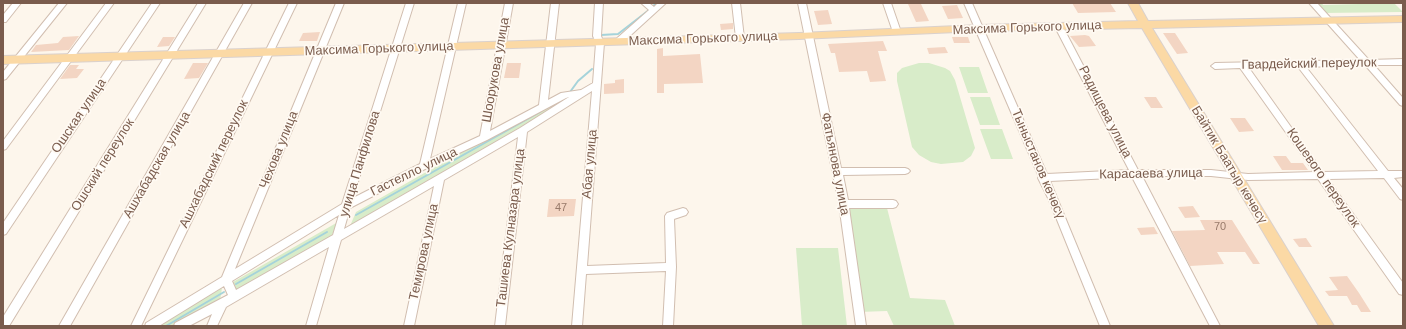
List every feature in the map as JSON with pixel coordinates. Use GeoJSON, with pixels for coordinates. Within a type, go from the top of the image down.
{"type":"FeatureCollection","features":[{"type":"Feature","properties":{"kind":"main road","name":"Байтик Баатыр көчөсү"},"geometry":{"type":"LineString","coordinates":[[1134,3],[1145,25],[1327,326]]}},
{"type":"Feature","properties":{"kind":"main road","name":"Максима Горького улица"},"geometry":{"type":"LineString","coordinates":[[3,60],[808,36],[980,28],[1403,19]]}},
{"type":"Feature","properties":{"kind":"street"},"geometry":{"type":"LineString","coordinates":[[3,20],[17,3]]}},
{"type":"Feature","properties":{"kind":"street"},"geometry":{"type":"LineString","coordinates":[[3,77],[63,3]]}},
{"type":"Feature","properties":{"kind":"street"},"geometry":{"type":"LineString","coordinates":[[3,147],[110,3]]}},
{"type":"Feature","properties":{"kind":"street","name":"Ошская улица"},"geometry":{"type":"LineString","coordinates":[[3,230],[156,3]]}},
{"type":"Feature","properties":{"kind":"street","name":"Ошский переулок"},"geometry":{"type":"LineString","coordinates":[[4,326],[202,3]]}},
{"type":"Feature","properties":{"kind":"street","name":"Ашхабадская улица"},"geometry":{"type":"LineString","coordinates":[[64,326],[248,3]]}},
{"type":"Feature","properties":{"kind":"street","name":"Ашхабадский переулок"},"geometry":{"type":"LineString","coordinates":[[136,326],[293,3]]}},
{"type":"Feature","properties":{"kind":"street","name":"Чехова улица"},"geometry":{"type":"LineString","coordinates":[[226,279],[340,3]]}},
{"type":"Feature","properties":{"kind":"street","name":"улица Панфилова"},"geometry":{"type":"LineString","coordinates":[[311,326],[346,206],[410,3]]}},
{"type":"Feature","properties":{"kind":"street"},"geometry":{"type":"LineString","coordinates":[[424,166],[462,3]]}},
{"type":"Feature","properties":{"kind":"street","name":"Шоорукова улица"},"geometry":{"type":"LineString","coordinates":[[484,138],[508,3]]}},
{"type":"Feature","properties":{"kind":"street"},"geometry":{"type":"LineString","coordinates":[[543,107],[555,3]]}},
{"type":"Feature","properties":{"kind":"street","name":"Абая улица"},"geometry":{"type":"LineString","coordinates":[[577,326],[600,42],[598,36],[599,3]]}},
{"type":"Feature","properties":{"kind":"street"},"geometry":{"type":"LineString","coordinates":[[645,3],[653,10]]}},
{"type":"Feature","properties":{"kind":"street"},"geometry":{"type":"LineString","coordinates":[[618,42],[662,3]]}},
{"type":"Feature","properties":{"kind":"street"},"geometry":{"type":"LineString","coordinates":[[736,3],[740,38]]}},
{"type":"Feature","properties":{"kind":"street","name":"Фатьянова улица"},"geometry":{"type":"LineString","coordinates":[[802,3],[844,204],[861,326]]}},
{"type":"Feature","properties":{"kind":"street"},"geometry":{"type":"LineString","coordinates":[[887,3],[897,32]]}},
{"type":"Feature","properties":{"kind":"street","name":"Тыныстанов көчөсү"},"geometry":{"type":"LineString","coordinates":[[968,3],[980,28],[1105,326]]}},
{"type":"Feature","properties":{"kind":"street"},"geometry":{"type":"LineString","coordinates":[[1313,3],[1403,102]]}},
{"type":"Feature","properties":{"kind":"street","name":"Радищева улица"},"geometry":{"type":"LineString","coordinates":[[1059,27],[1215,326]]}},
{"type":"Feature","properties":{"kind":"street","name":"Гвардейский переулок"},"geometry":{"type":"LineString","coordinates":[[1215,66],[1403,62]]}},
{"type":"Feature","properties":{"kind":"street"},"geometry":{"type":"LineString","coordinates":[[1300,64],[1403,196]]}},
{"type":"Feature","properties":{"kind":"street","name":"Кошевого переулок"},"geometry":{"type":"LineString","coordinates":[[1243,66],[1403,291]]}},
{"type":"Feature","properties":{"kind":"street","name":"Гастелло улица"},"geometry":{"type":"LineString","coordinates":[[179,326],[222,304],[523,130],[597,84]]}},
{"type":"Feature","properties":{"kind":"street","name":"Гастелло улица"},"geometry":{"type":"LineString","coordinates":[[150,326],[346,206],[424,166],[484,138],[564,95],[582,93]]}},
{"type":"Feature","properties":{"kind":"street","name":"Ташиева Кулназара улица"},"geometry":{"type":"LineString","coordinates":[[500,326],[523,130]]}},
{"type":"Feature","properties":{"kind":"street"},"geometry":{"type":"LineString","coordinates":[[837,172],[905,171]]}},
{"type":"Feature","properties":{"kind":"street","name":"Карасаева улица"},"geometry":{"type":"LineString","coordinates":[[1043,178],[1137,174],[1211,173],[1236,176],[1403,174]]}},
{"type":"Feature","properties":{"kind":"street","name":"Темирова улица"},"geometry":{"type":"LineString","coordinates":[[409,326],[440,178]]}},
{"type":"Feature","properties":{"kind":"street"},"geometry":{"type":"LineString","coordinates":[[844,204],[893,204]]}},
{"type":"Feature","properties":{"kind":"street"},"geometry":{"type":"LineString","coordinates":[[668,326],[671,267],[669,219],[670,216],[683,212]]}},
{"type":"Feature","properties":{"kind":"street"},"geometry":{"type":"LineString","coordinates":[[581,270],[671,267]]}},
{"type":"Feature","properties":{"kind":"street"},"geometry":{"type":"LineString","coordinates":[[226,279],[234,297]]}},
{"type":"Feature","properties":{"kind":"street"},"geometry":{"type":"LineString","coordinates":[[212,326],[222,304]]}},
{"type":"Feature","properties":{"kind":"green space"},"geometry":{"type":"Polygon","coordinates":[[[1314,3],[1322,3],[1323,5],[1394,3],[1403,12],[1323,13],[1314,3]]]}},
{"type":"Feature","properties":{"kind":"green space"},"geometry":{"type":"Polygon","coordinates":[[[919,63],[929,63],[945,68],[950,71],[955,80],[975,148],[971,156],[963,162],[941,164],[931,162],[919,155],[912,147],[897,81],[897,73],[902,68],[919,63]]]}},
{"type":"Feature","properties":{"kind":"green space"},"geometry":{"type":"Polygon","coordinates":[[[959,67],[979,67],[988,93],[968,93],[959,67]]]}},
{"type":"Feature","properties":{"kind":"green space"},"geometry":{"type":"Polygon","coordinates":[[[568,91],[575,97],[350,226],[356,212],[568,91]]]}},
{"type":"Feature","properties":{"kind":"green space"},"geometry":{"type":"Polygon","coordinates":[[[970,97],[990,97],[1000,125],[980,125],[970,97]]]}},
{"type":"Feature","properties":{"kind":"green space"},"geometry":{"type":"Polygon","coordinates":[[[980,129],[1002,129],[1013,159],[991,159],[980,129]]]}},
{"type":"Feature","properties":{"kind":"green space"},"geometry":{"type":"Polygon","coordinates":[[[887,208],[910,298],[945,300],[955,326],[894,326],[887,311],[859,312],[839,209],[887,208]]]}},
{"type":"Feature","properties":{"kind":"green space"},"geometry":{"type":"Polygon","coordinates":[[[338,222],[331,237],[237,291],[233,282],[338,222]]]}},
{"type":"Feature","properties":{"kind":"green space"},"geometry":{"type":"Polygon","coordinates":[[[796,248],[838,248],[847,326],[802,326],[796,248]]]}},
{"type":"Feature","properties":{"kind":"green space"},"geometry":{"type":"Polygon","coordinates":[[[222,288],[220,301],[176,326],[155,326],[222,288]]]}},
{"type":"Feature","properties":{"kind":"building"},"geometry":{"type":"Polygon","coordinates":[[[1072,3],[1110,3],[1116,12],[1078,13],[1072,3]]]}},
{"type":"Feature","properties":{"kind":"building"},"geometry":{"type":"Polygon","coordinates":[[[908,4],[921,4],[929,21],[916,22],[908,4]]]}},
{"type":"Feature","properties":{"kind":"building"},"geometry":{"type":"Polygon","coordinates":[[[957,5],[963,18],[948,19],[942,6],[957,5]]]}},
{"type":"Feature","properties":{"kind":"building"},"geometry":{"type":"Polygon","coordinates":[[[828,10],[832,24],[818,25],[814,11],[828,10]]]}},
{"type":"Feature","properties":{"kind":"building"},"geometry":{"type":"Polygon","coordinates":[[[733,23],[733,29],[721,30],[720,24],[733,23]]]}},
{"type":"Feature","properties":{"kind":"building"},"geometry":{"type":"Polygon","coordinates":[[[320,32],[317,41],[299,41],[303,33],[320,32]]]}},
{"type":"Feature","properties":{"kind":"building"},"geometry":{"type":"Polygon","coordinates":[[[1163,33],[1175,33],[1188,53],[1177,54],[1163,33]]]}},
{"type":"Feature","properties":{"kind":"building"},"geometry":{"type":"Polygon","coordinates":[[[79,36],[69,50],[31,52],[36,45],[58,43],[63,37],[79,36]]]}},
{"type":"Feature","properties":{"kind":"building"},"geometry":{"type":"Polygon","coordinates":[[[1070,36],[1089,36],[1096,46],[1079,47],[1070,36]]]}},
{"type":"Feature","properties":{"kind":"building"},"geometry":{"type":"Polygon","coordinates":[[[163,37],[175,37],[169,46],[157,47],[163,37]]]}},
{"type":"Feature","properties":{"kind":"building"},"geometry":{"type":"Polygon","coordinates":[[[952,37],[968,37],[970,43],[954,43],[952,37]]]}},
{"type":"Feature","properties":{"kind":"building"},"geometry":{"type":"Polygon","coordinates":[[[883,41],[887,51],[878,51],[886,81],[870,82],[867,71],[839,72],[835,53],[831,53],[828,44],[883,41]]]}},
{"type":"Feature","properties":{"kind":"building"},"geometry":{"type":"Polygon","coordinates":[[[945,47],[948,53],[929,54],[927,48],[945,47]]]}},
{"type":"Feature","properties":{"kind":"building"},"geometry":{"type":"Polygon","coordinates":[[[663,48],[663,56],[700,54],[703,83],[664,84],[664,93],[657,93],[657,49],[663,48]]]}},
{"type":"Feature","properties":{"kind":"building"},"geometry":{"type":"Polygon","coordinates":[[[193,63],[208,63],[199,78],[184,79],[193,63]]]}},
{"type":"Feature","properties":{"kind":"building"},"geometry":{"type":"Polygon","coordinates":[[[507,63],[521,63],[519,78],[504,78],[507,63]]]}},
{"type":"Feature","properties":{"kind":"building"},"geometry":{"type":"Polygon","coordinates":[[[70,65],[79,65],[76,69],[84,69],[77,78],[60,79],[70,65]]]}},
{"type":"Feature","properties":{"kind":"building"},"geometry":{"type":"Polygon","coordinates":[[[624,79],[624,93],[604,94],[604,84],[615,83],[615,80],[624,79]]]}},
{"type":"Feature","properties":{"kind":"building"},"geometry":{"type":"Polygon","coordinates":[[[1144,97],[1156,97],[1163,108],[1151,108],[1144,97]]]}},
{"type":"Feature","properties":{"kind":"building"},"geometry":{"type":"Polygon","coordinates":[[[1230,118],[1245,118],[1254,131],[1239,132],[1230,118]]]}},
{"type":"Feature","properties":{"kind":"building"},"geometry":{"type":"Polygon","coordinates":[[[1273,156],[1286,156],[1291,163],[1303,163],[1308,170],[1282,170],[1273,156]]]}},
{"type":"Feature","properties":{"kind":"building"},"geometry":{"type":"Polygon","coordinates":[[[549,199],[576,199],[574,216],[547,217],[549,199]]]}},
{"type":"Feature","properties":{"kind":"building"},"geometry":{"type":"Polygon","coordinates":[[[1193,206],[1200,217],[1185,218],[1178,207],[1193,206]]]}},
{"type":"Feature","properties":{"kind":"building"},"geometry":{"type":"Polygon","coordinates":[[[1200,220],[1232,220],[1260,264],[1253,264],[1245,252],[1217,252],[1224,264],[1190,266],[1172,231],[1205,230],[1200,220]]]}},
{"type":"Feature","properties":{"kind":"building"},"geometry":{"type":"Polygon","coordinates":[[[1154,227],[1158,234],[1141,235],[1137,228],[1154,227]]]}},
{"type":"Feature","properties":{"kind":"building"},"geometry":{"type":"Polygon","coordinates":[[[1306,238],[1312,247],[1299,247],[1293,239],[1306,238]]]}},
{"type":"Feature","properties":{"kind":"building"},"geometry":{"type":"Polygon","coordinates":[[[1347,276],[1371,312],[1361,312],[1357,305],[1352,305],[1347,296],[1329,296],[1325,291],[1338,290],[1329,277],[1347,276]]]}},
{"type":"Feature","properties":{"kind":"waterway"},"geometry":{"type":"LineString","coordinates":[[653,6],[657,3]]}},
{"type":"Feature","properties":{"kind":"waterway"},"geometry":{"type":"LineString","coordinates":[[601,35],[618,34],[649,10]]}},
{"type":"Feature","properties":{"kind":"waterway"},"geometry":{"type":"LineString","coordinates":[[570,92],[578,81],[592,69]]}},
{"type":"Feature","properties":{"kind":"waterway"},"geometry":{"type":"LineString","coordinates":[[356,215],[540,112]]}},
{"type":"Feature","properties":{"kind":"waterway"},"geometry":{"type":"LineString","coordinates":[[236,284],[327,232]]}},
{"type":"Feature","properties":{"kind":"waterway"},"geometry":{"type":"LineString","coordinates":[[166,326],[224,292]]}}]}
